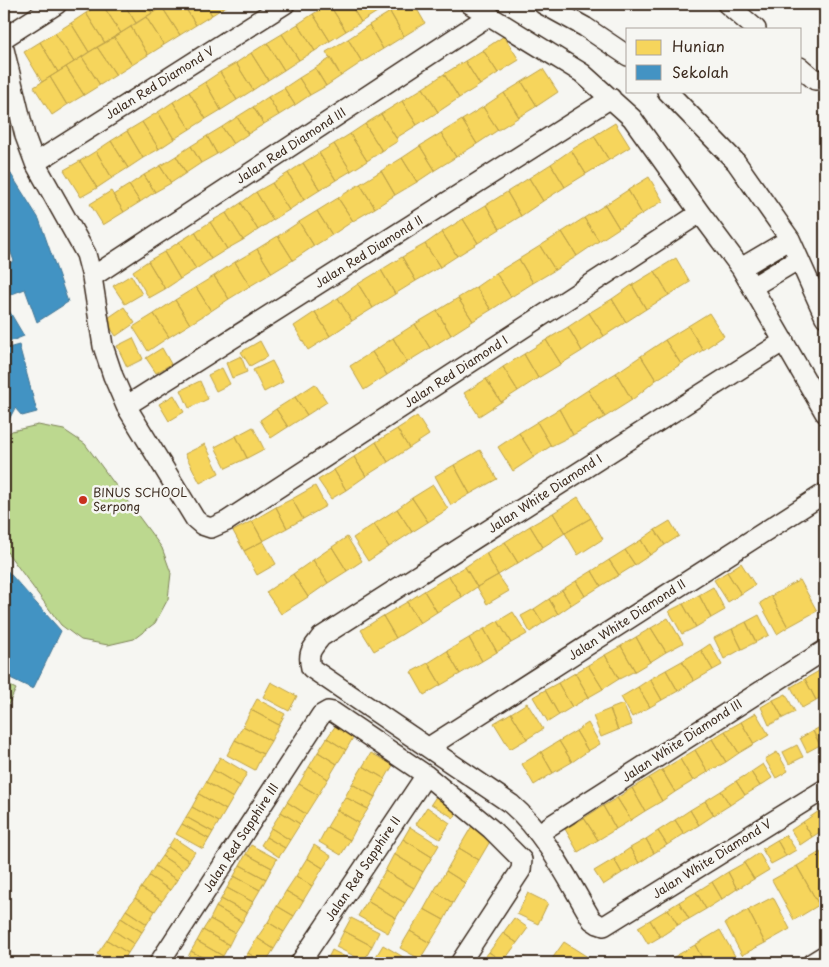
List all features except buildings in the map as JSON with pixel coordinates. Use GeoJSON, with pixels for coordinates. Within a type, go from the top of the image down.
{"type":"FeatureCollection","features":[{"type":"Feature","properties":{"kind":"street"},"geometry":{"type":"LineString","coordinates":[[4,38],[57,4]]}},
{"type":"Feature","properties":{"kind":"street","name":"Jalan Red Diamond V"},"geometry":{"type":"LineString","coordinates":[[35,162],[285,4]]}},
{"type":"Feature","properties":{"kind":"street"},"geometry":{"type":"LineString","coordinates":[[470,4],[582,74],[612,98],[632,118],[741,268],[825,413]]}},
{"type":"Feature","properties":{"kind":"street"},"geometry":{"type":"LineString","coordinates":[[544,4],[585,27],[626,55]]}},
{"type":"Feature","properties":{"kind":"street"},"geometry":{"type":"LineString","coordinates":[[727,4],[755,28]]}},
{"type":"Feature","properties":{"kind":"street","name":"Jalan Red Diamond III"},"geometry":{"type":"LineString","coordinates":[[92,277],[490,15]]}},
{"type":"Feature","properties":{"kind":"street"},"geometry":{"type":"LineString","coordinates":[[4,50],[25,136],[35,162],[86,254],[92,277],[103,346],[126,406]]}},
{"type":"Feature","properties":{"kind":"street"},"geometry":{"type":"LineString","coordinates":[[802,69],[815,80],[825,80]]}},
{"type":"Feature","properties":{"kind":"street"},"geometry":{"type":"LineString","coordinates":[[668,92],[736,162],[790,239],[825,318]]}},
{"type":"Feature","properties":{"kind":"street","name":"Jalan Red Diamond II"},"geometry":{"type":"LineString","coordinates":[[126,406],[612,98]]}},
{"type":"Feature","properties":{"kind":"street","name":"Jalan Red Diamond I"},"geometry":{"type":"LineString","coordinates":[[126,406],[195,519],[202,525],[211,528],[227,521],[700,213]]}},
{"type":"Feature","properties":{"kind":"street"},"geometry":{"type":"LineString","coordinates":[[741,268],[790,239]]}},
{"type":"Feature","properties":{"kind":"street"},"geometry":{"type":"LineString","coordinates":[[752,288],[799,259]]}},
{"type":"Feature","properties":{"kind":"street","name":"Jalan White Diamond I"},"geometry":{"type":"LineString","coordinates":[[429,747],[311,668],[310,651],[321,637],[784,341]]}},
{"type":"Feature","properties":{"kind":"street","name":"Jalan White Diamond II"},"geometry":{"type":"LineString","coordinates":[[429,747],[825,493]]}},
{"type":"Feature","properties":{"kind":"street","name":"Jalan White Diamond III"},"geometry":{"type":"LineString","coordinates":[[539,833],[825,650]]}},
{"type":"Feature","properties":{"kind":"street","name":"Jalan Red Sapphire III"},"geometry":{"type":"LineString","coordinates":[[159,963],[324,713],[328,710],[426,775]]}},
{"type":"Feature","properties":{"kind":"street"},"geometry":{"type":"LineString","coordinates":[[429,747],[511,804],[527,818],[539,833]]}},
{"type":"Feature","properties":{"kind":"street"},"geometry":{"type":"LineString","coordinates":[[426,775],[490,829],[522,860],[523,865],[460,963]]}},
{"type":"Feature","properties":{"kind":"street","name":"Jalan Red Sapphire II"},"geometry":{"type":"LineString","coordinates":[[300,963],[426,775]]}},
{"type":"Feature","properties":{"kind":"street","name":"Jalan White Diamond V"},"geometry":{"type":"LineString","coordinates":[[539,833],[592,920],[604,926],[825,789]]}},
{"type":"Feature","properties":{"kind":"street"},"geometry":{"type":"LineString","coordinates":[[812,963],[825,955]]}},
{"type":"Feature","properties":{"kind":"green space"},"geometry":{"type":"Polygon","coordinates":[[[38,425],[64,430],[85,444],[162,548],[171,573],[168,599],[155,623],[134,639],[108,645],[81,640],[61,625],[4,548],[4,437],[12,431],[38,425]]]}},
{"type":"Feature","properties":{"kind":"green space"},"geometry":{"type":"Polygon","coordinates":[[[4,683],[16,689],[4,713],[4,683]]]}},
{"type":"Feature","properties":{"kind":"place","name":"BINUS SCHOOL Serpong"},"geometry":{"type":"Point","coordinates":[83,500]}}]}
